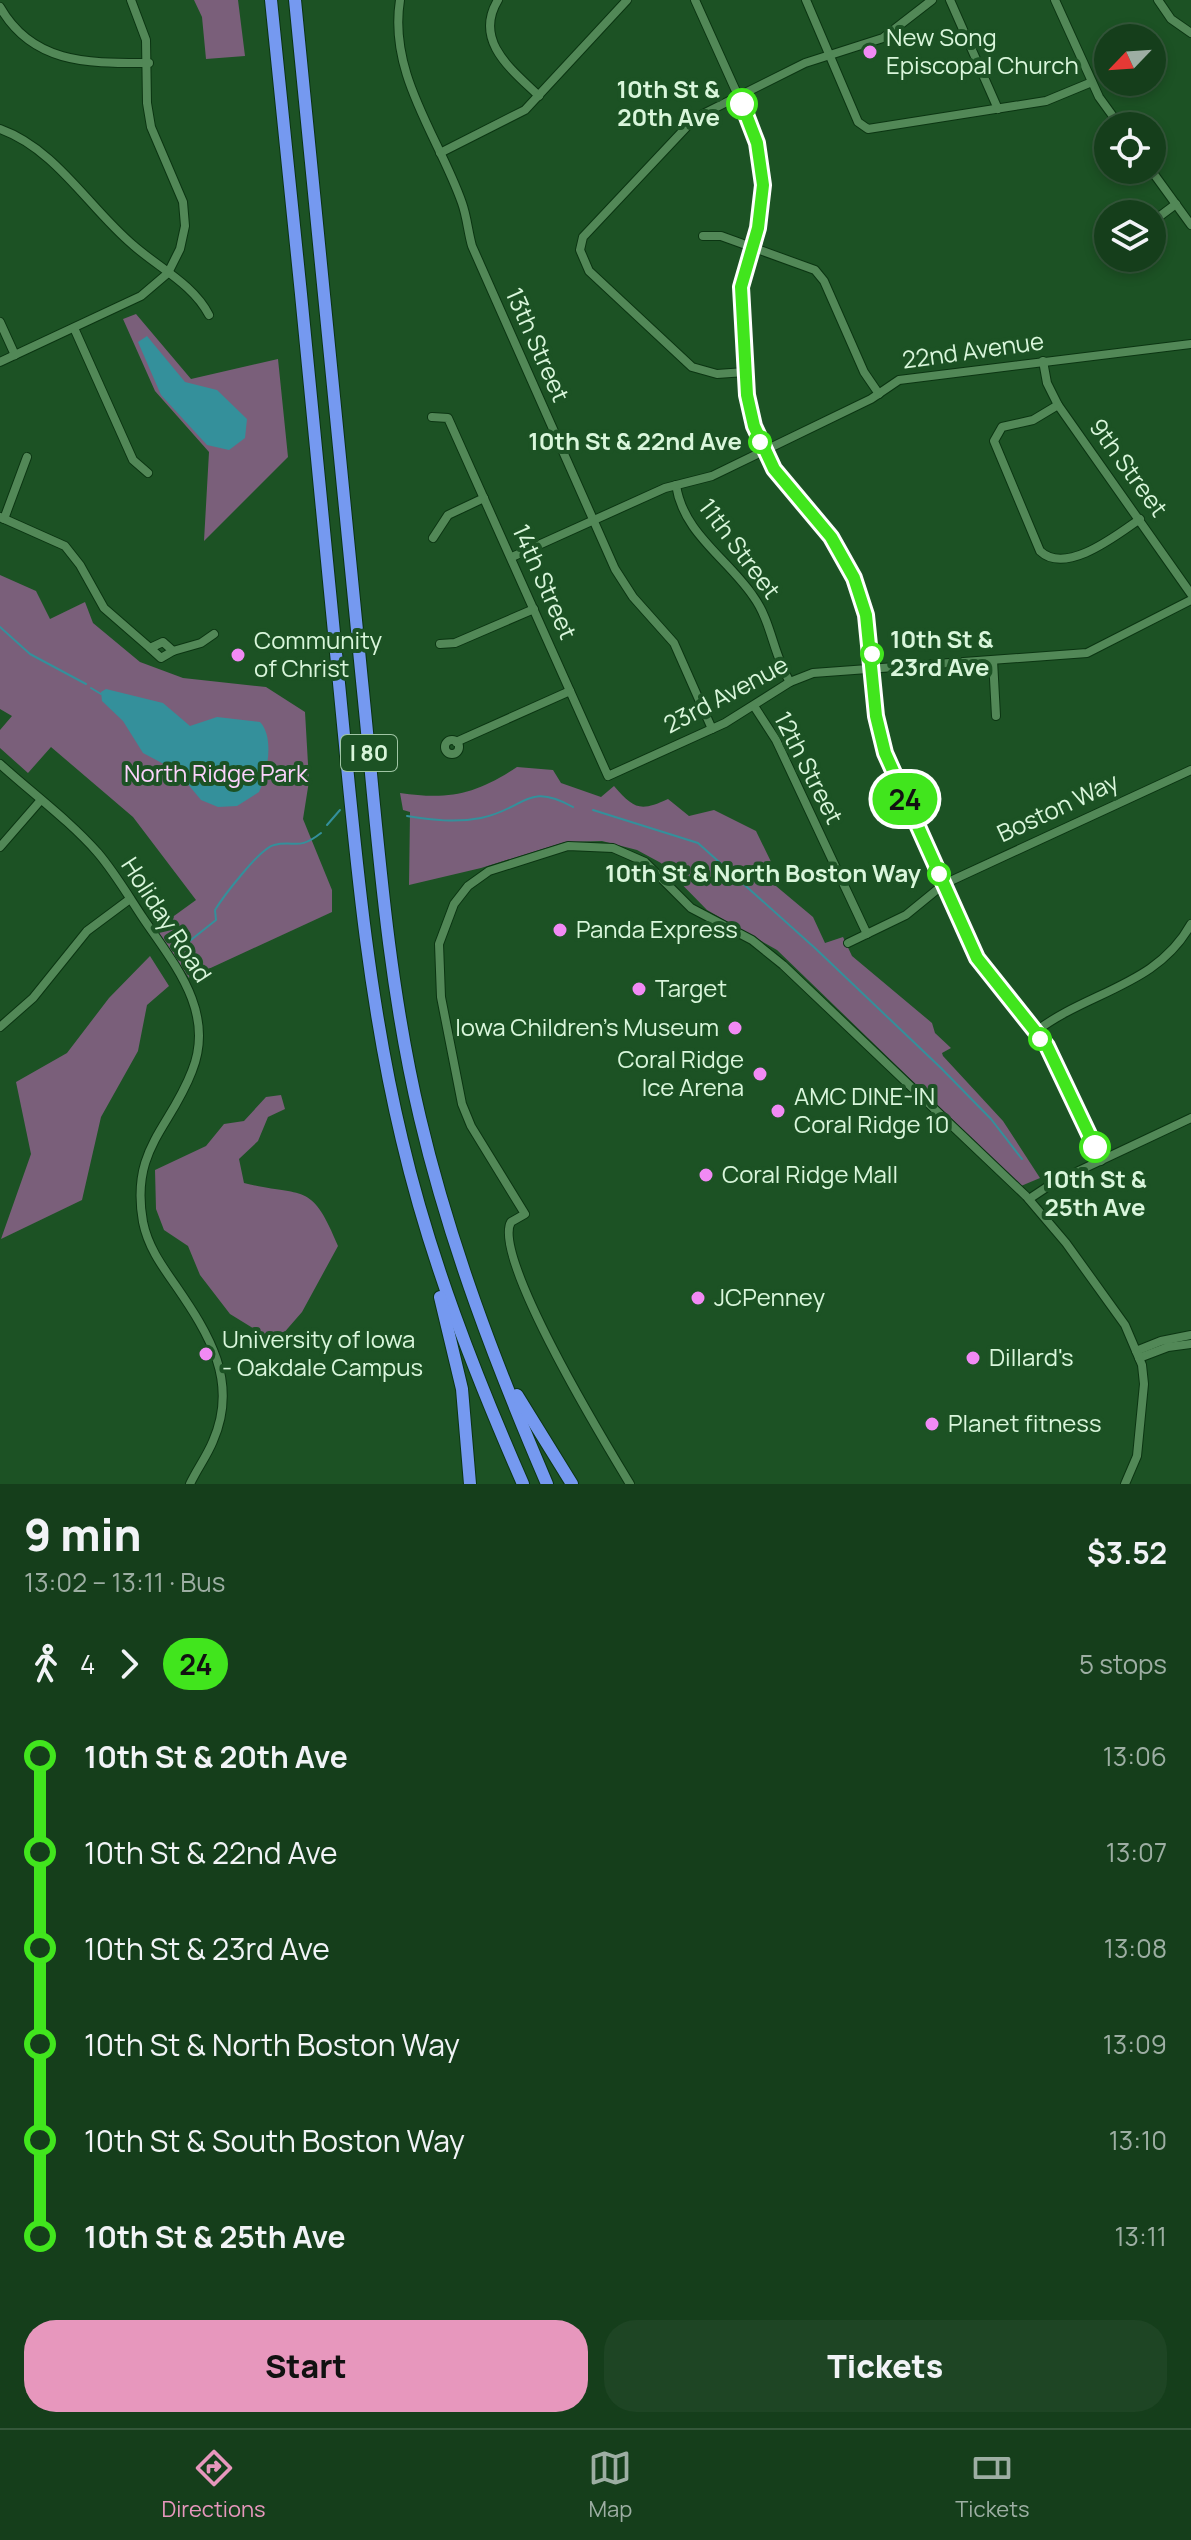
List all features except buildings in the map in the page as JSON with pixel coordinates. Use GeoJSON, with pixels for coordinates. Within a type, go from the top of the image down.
{"type":"FeatureCollection","features":[{"type":"Feature","properties":{"kind":"highway","name":"I 80"},"geometry":{"type":"LineString","coordinates":[[271,0],[364,924],[382,1050],[415,1192],[450,1305],[523,1484]]}},
{"type":"Feature","properties":{"kind":"highway","name":"I 80"},"geometry":{"type":"LineString","coordinates":[[295,0],[392,969],[419,1115],[462,1269],[501,1375],[547,1484]]}},
{"type":"Feature","properties":{"kind":"highway"},"geometry":{"type":"LineString","coordinates":[[415,1192],[462,1389],[470,1484]]}},
{"type":"Feature","properties":{"kind":"highway"},"geometry":{"type":"LineString","coordinates":[[462,1269],[525,1410],[572,1484]]}},
{"type":"Feature","properties":{"kind":"street"},"geometry":{"type":"LineString","coordinates":[[0,362],[141,296],[168,273],[180,249],[185,214],[179,191],[147,115],[149,63],[146,40],[131,0]]}},
{"type":"Feature","properties":{"kind":"street","name":"13th Street"},"geometry":{"type":"LineString","coordinates":[[400,0],[398,26],[401,59],[462,202],[472,246],[624,585],[681,655],[712,729]]}},
{"type":"Feature","properties":{"kind":"street"},"geometry":{"type":"LineString","coordinates":[[498,0],[489,19],[493,48],[539,96]]}},
{"type":"Feature","properties":{"kind":"street"},"geometry":{"type":"LineString","coordinates":[[440,153],[516,116],[539,96],[627,0]]}},
{"type":"Feature","properties":{"kind":"street"},"geometry":{"type":"LineString","coordinates":[[695,0],[757,143],[761,165],[762,205],[741,287],[750,411],[764,451],[848,564],[866,615],[876,716],[885,753],[983,969],[1052,1055],[1101,1161]]}},
{"type":"Feature","properties":{"kind":"street"},"geometry":{"type":"LineString","coordinates":[[806,0],[858,122],[868,129],[1046,101],[1092,82]]}},
{"type":"Feature","properties":{"kind":"street"},"geometry":{"type":"LineString","coordinates":[[745,372],[717,374],[692,367],[589,271],[580,250],[588,229],[681,130],[737,94],[828,54],[883,38],[932,0]]}},
{"type":"Feature","properties":{"kind":"street"},"geometry":{"type":"LineString","coordinates":[[950,0],[998,109]]}},
{"type":"Feature","properties":{"kind":"street"},"geometry":{"type":"LineString","coordinates":[[1055,0],[1092,82],[1111,112]]}},
{"type":"Feature","properties":{"kind":"street"},"geometry":{"type":"LineString","coordinates":[[1158,0],[1171,19],[1191,33]]}},
{"type":"Feature","properties":{"kind":"street"},"geometry":{"type":"LineString","coordinates":[[0,7],[20,33],[53,55],[88,63],[149,63]]}},
{"type":"Feature","properties":{"kind":"street"},"geometry":{"type":"LineString","coordinates":[[0,129],[24,139],[42,152],[131,244],[200,297],[209,315]]}},
{"type":"Feature","properties":{"kind":"street"},"geometry":{"type":"LineString","coordinates":[[1161,184],[1191,225]]}},
{"type":"Feature","properties":{"kind":"street"},"geometry":{"type":"LineString","coordinates":[[1166,212],[1176,204]]}},
{"type":"Feature","properties":{"kind":"street"},"geometry":{"type":"LineString","coordinates":[[703,236],[721,236],[751,246],[809,266],[821,276],[864,372],[879,394]]}},
{"type":"Feature","properties":{"kind":"street"},"geometry":{"type":"LineString","coordinates":[[0,322],[15,355]]}},
{"type":"Feature","properties":{"kind":"street"},"geometry":{"type":"LineString","coordinates":[[74,328],[133,460],[148,473]]}},
{"type":"Feature","properties":{"kind":"street","name":"22nd Avenue"},"geometry":{"type":"LineString","coordinates":[[512,557],[676,485],[712,476],[908,377],[1191,344]]}},
{"type":"Feature","properties":{"kind":"street","name":"9th Street"},"geometry":{"type":"LineString","coordinates":[[1043,361],[1047,383],[1058,405],[1191,594]]}},
{"type":"Feature","properties":{"kind":"street"},"geometry":{"type":"LineString","coordinates":[[1058,405],[1033,420],[1002,427],[994,441],[1040,551],[1055,559],[1085,553],[1140,519]]}},
{"type":"Feature","properties":{"kind":"street","name":"14th Street"},"geometry":{"type":"LineString","coordinates":[[432,417],[448,418],[608,776]]}},
{"type":"Feature","properties":{"kind":"street"},"geometry":{"type":"LineString","coordinates":[[27,457],[2,518],[65,546],[80,565],[104,608],[150,648],[163,642],[173,651],[201,643],[214,634]]}},
{"type":"Feature","properties":{"kind":"street","name":"11th Street"},"geometry":{"type":"LineString","coordinates":[[676,485],[680,506],[690,524],[761,608],[790,682]]}},
{"type":"Feature","properties":{"kind":"street"},"geometry":{"type":"LineString","coordinates":[[433,538],[448,515],[484,498]]}},
{"type":"Feature","properties":{"kind":"street","name":"23rd Avenue"},"geometry":{"type":"LineString","coordinates":[[608,776],[712,729],[790,682],[827,670],[1097,650],[1191,600]]}},
{"type":"Feature","properties":{"kind":"street"},"geometry":{"type":"LineString","coordinates":[[440,644],[455,643],[534,609]]}},
{"type":"Feature","properties":{"kind":"street"},"geometry":{"type":"LineString","coordinates":[[993,660],[996,716]]}},
{"type":"Feature","properties":{"kind":"street"},"geometry":{"type":"LineString","coordinates":[[456,742],[570,691]]}},
{"type":"Feature","properties":{"kind":"street","name":"12th Street"},"geometry":{"type":"LineString","coordinates":[[754,706],[776,740],[867,934]]}},
{"type":"Feature","properties":{"kind":"street","name":"Holiday Road"},"geometry":{"type":"LineString","coordinates":[[0,764],[99,854],[189,989],[199,1030],[193,1069],[149,1148],[142,1193],[143,1221],[150,1245],[210,1337],[222,1371],[220,1420],[190,1484]]}},
{"type":"Feature","properties":{"kind":"street","name":"Boston Way"},"geometry":{"type":"LineString","coordinates":[[848,943],[906,915],[944,884],[1191,770]]}},
{"type":"Feature","properties":{"kind":"street"},"geometry":{"type":"LineString","coordinates":[[0,847],[40,801]]}},
{"type":"Feature","properties":{"kind":"street"},"geometry":{"type":"LineString","coordinates":[[630,1484],[570,1384],[542,1328],[507,1236],[511,1222],[525,1214],[471,1126],[462,1104],[444,1020],[438,956],[448,915],[461,893],[489,871],[568,846],[613,848],[645,862],[691,908],[752,940],[783,965],[1029,1199],[1118,1316],[1138,1354],[1144,1384],[1137,1456],[1125,1484]]}},
{"type":"Feature","properties":{"kind":"street"},"geometry":{"type":"LineString","coordinates":[[0,1027],[33,998],[87,931],[130,899]]}},
{"type":"Feature","properties":{"kind":"street"},"geometry":{"type":"LineString","coordinates":[[1035,1032],[1059,1013],[1159,965],[1175,949],[1191,924]]}},
{"type":"Feature","properties":{"kind":"street"},"geometry":{"type":"LineString","coordinates":[[1029,1199],[1053,1183],[1191,1118]]}},
{"type":"Feature","properties":{"kind":"street"},"geometry":{"type":"LineString","coordinates":[[1138,1354],[1191,1335]]}},
{"type":"Feature","properties":{"kind":"street"},"geometry":{"type":"LineString","coordinates":[[1138,1354],[1191,1344]]}},
{"type":"Feature","properties":{"kind":"green space"},"geometry":{"type":"Polygon","coordinates":[[[194,0],[238,0],[245,56],[206,59],[202,17],[194,0]]]}},
{"type":"Feature","properties":{"kind":"green space"},"geometry":{"type":"Polygon","coordinates":[[[136,314],[191,379],[278,359],[288,457],[204,541],[209,452],[155,391],[123,319],[136,314]]]}},
{"type":"Feature","properties":{"kind":"green space","name":"North Ridge Park"},"geometry":{"type":"Polygon","coordinates":[[[0,575],[36,591],[50,619],[85,602],[93,623],[140,662],[183,678],[266,687],[305,712],[309,781],[303,819],[332,890],[332,912],[189,978],[156,929],[196,900],[133,817],[51,747],[28,773],[0,748],[0,730],[12,716],[0,709],[0,575]]]}},
{"type":"Feature","properties":{"kind":"green space"},"geometry":{"type":"Polygon","coordinates":[[[517,767],[553,770],[561,783],[601,797],[614,786],[627,800],[638,806],[651,806],[668,799],[689,816],[714,810],[756,831],[776,872],[770,881],[813,917],[825,943],[843,937],[852,956],[932,1023],[935,1033],[951,1048],[942,1053],[943,1056],[1003,1121],[1040,1178],[1021,1186],[777,950],[707,910],[661,863],[637,850],[602,841],[565,842],[481,868],[409,885],[410,812],[403,810],[400,793],[433,796],[461,793],[488,784],[517,767]]]}},
{"type":"Feature","properties":{"kind":"green space"},"geometry":{"type":"Polygon","coordinates":[[[150,956],[169,986],[147,1005],[138,1051],[101,1117],[82,1200],[1,1239],[31,1154],[16,1082],[67,1053],[109,998],[150,956]]]}},
{"type":"Feature","properties":{"kind":"green space"},"geometry":{"type":"Polygon","coordinates":[[[281,1095],[285,1109],[268,1117],[258,1141],[239,1159],[244,1183],[293,1192],[312,1201],[329,1225],[338,1246],[302,1312],[282,1335],[266,1336],[230,1314],[200,1275],[188,1246],[164,1230],[156,1209],[155,1170],[206,1146],[224,1124],[244,1121],[266,1097],[281,1095]]]}},
{"type":"Feature","properties":{"kind":"water"},"geometry":{"type":"Polygon","coordinates":[[[147,336],[185,382],[217,390],[247,419],[245,438],[229,450],[207,445],[161,395],[138,342],[147,336]]]}},
{"type":"Feature","properties":{"kind":"water"},"geometry":{"type":"Polygon","coordinates":[[[106,689],[163,703],[190,726],[217,717],[260,722],[265,729],[268,746],[267,766],[259,792],[237,806],[218,807],[201,800],[177,771],[143,753],[123,721],[102,701],[101,692],[106,689]]]}},
{"type":"Feature","properties":{"kind":"waterway"},"geometry":{"type":"LineString","coordinates":[[0,627],[30,654],[86,684]]}},
{"type":"Feature","properties":{"kind":"waterway"},"geometry":{"type":"LineString","coordinates":[[91,688],[101,694]]}},
{"type":"Feature","properties":{"kind":"waterway"},"geometry":{"type":"LineString","coordinates":[[407,816],[471,820],[496,814],[526,799],[545,796],[573,807]]}},
{"type":"Feature","properties":{"kind":"waterway"},"geometry":{"type":"LineString","coordinates":[[327,825],[340,810]]}},
{"type":"Feature","properties":{"kind":"waterway"},"geometry":{"type":"LineString","coordinates":[[593,810],[698,843],[941,1068],[991,1119],[1022,1159]]}},
{"type":"Feature","properties":{"kind":"waterway"},"geometry":{"type":"LineString","coordinates":[[177,951],[216,920],[215,910],[219,904],[242,874],[268,848],[302,843],[321,833]]}},
{"type":"Feature","properties":{"kind":"bus line","name":"24"},"geometry":{"type":"LineString","coordinates":[[742,104],[757,143],[763,185],[758,228],[741,287],[747,395],[754,426],[774,469],[831,537],[854,578],[871,641],[876,716],[885,753],[977,958],[1047,1046],[1095,1147]]}},
{"type":"Feature","properties":{"kind":"place","name":"New Song Episcopal Church"},"geometry":{"type":"Point","coordinates":[870,52]}},
{"type":"Feature","properties":{"kind":"place","name":"10th St & 20th Ave"},"geometry":{"type":"Point","coordinates":[742,104]}},
{"type":"Feature","properties":{"kind":"place","name":"10th St & 22nd Ave"},"geometry":{"type":"Point","coordinates":[760,442]}},
{"type":"Feature","properties":{"kind":"place","name":"10th St & 23rd Ave"},"geometry":{"type":"Point","coordinates":[872,654]}},
{"type":"Feature","properties":{"kind":"place","name":"Community of Christ"},"geometry":{"type":"Point","coordinates":[238,655]}},
{"type":"Feature","properties":{"kind":"place","name":"10th St & North Boston Way"},"geometry":{"type":"Point","coordinates":[939,874]}},
{"type":"Feature","properties":{"kind":"place","name":"Panda Express"},"geometry":{"type":"Point","coordinates":[560,930]}},
{"type":"Feature","properties":{"kind":"place","name":"Target"},"geometry":{"type":"Point","coordinates":[639,989]}},
{"type":"Feature","properties":{"kind":"place","name":"Iowa Children's Museum"},"geometry":{"type":"Point","coordinates":[735,1028]}},
{"type":"Feature","properties":{"kind":"place","name":"Coral Ridge Ice Arena"},"geometry":{"type":"Point","coordinates":[760,1074]}},
{"type":"Feature","properties":{"kind":"place","name":"AMC DINE-IN Coral Ridge 10"},"geometry":{"type":"Point","coordinates":[778,1111]}},
{"type":"Feature","properties":{"kind":"place","name":"10th St & 25th Ave"},"geometry":{"type":"Point","coordinates":[1095,1147]}},
{"type":"Feature","properties":{"kind":"place","name":"Coral Ridge Mall"},"geometry":{"type":"Point","coordinates":[706,1175]}},
{"type":"Feature","properties":{"kind":"place","name":"JCPenney"},"geometry":{"type":"Point","coordinates":[698,1298]}},
{"type":"Feature","properties":{"kind":"place","name":"University of Iowa - Oakdale Campus"},"geometry":{"type":"Point","coordinates":[206,1354]}},
{"type":"Feature","properties":{"kind":"place","name":"Dillard's"},"geometry":{"type":"Point","coordinates":[973,1358]}},
{"type":"Feature","properties":{"kind":"place","name":"Planet fitness"},"geometry":{"type":"Point","coordinates":[932,1424]}}]}
